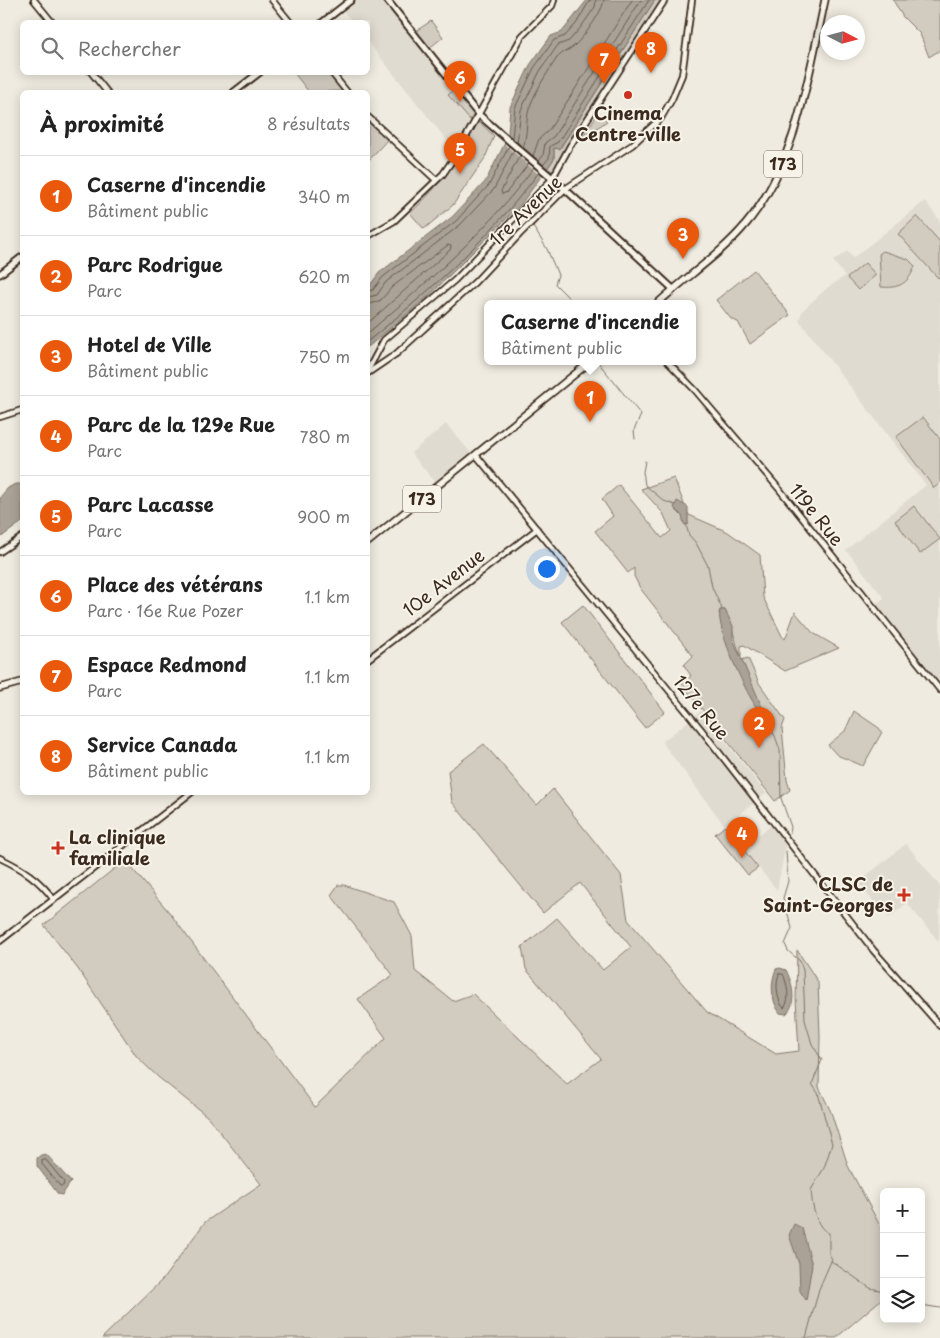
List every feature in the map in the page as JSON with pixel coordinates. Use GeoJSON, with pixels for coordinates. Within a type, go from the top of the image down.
{"type":"FeatureCollection","features":[{"type":"Feature","properties":{"kind":"main road"},"geometry":{"type":"LineString","coordinates":[[326,20],[351,0]]}},
{"type":"Feature","properties":{"kind":"main road"},"geometry":{"type":"LineString","coordinates":[[387,0],[478,114],[565,189],[672,290]]}},
{"type":"Feature","properties":{"kind":"main road","name":"173"},"geometry":{"type":"LineString","coordinates":[[661,300],[745,225],[778,175],[792,137],[825,0]]}},
{"type":"Feature","properties":{"kind":"main road"},"geometry":{"type":"LineString","coordinates":[[237,90],[256,75]]}},
{"type":"Feature","properties":{"kind":"main road"},"geometry":{"type":"LineString","coordinates":[[0,274],[20,259]]}},
{"type":"Feature","properties":{"kind":"main road","name":"173"},"geometry":{"type":"LineString","coordinates":[[370,540],[587,365]]}},
{"type":"Feature","properties":{"kind":"main road"},"geometry":{"type":"LineString","coordinates":[[0,688],[20,683]]}},
{"type":"Feature","properties":{"kind":"street"},"geometry":{"type":"LineString","coordinates":[[34,0],[50,20]]}},
{"type":"Feature","properties":{"kind":"street"},"geometry":{"type":"LineString","coordinates":[[272,0],[288,20]]}},
{"type":"Feature","properties":{"kind":"street"},"geometry":{"type":"LineString","coordinates":[[370,235],[394,221],[436,180],[456,155],[522,36],[552,6],[554,0]]}},
{"type":"Feature","properties":{"kind":"street"},"geometry":{"type":"LineString","coordinates":[[370,367],[384,340],[455,280],[526,209],[552,179],[570,146],[665,0]]}},
{"type":"Feature","properties":{"kind":"street","name":"1re Avenue"},"geometry":{"type":"LineString","coordinates":[[370,370],[387,359],[475,282],[565,189],[632,146],[661,118],[672,99],[682,74],[692,2]]}},
{"type":"Feature","properties":{"kind":"street"},"geometry":{"type":"LineString","coordinates":[[93,75],[105,90]]}},
{"type":"Feature","properties":{"kind":"street"},"geometry":{"type":"LineString","coordinates":[[333,75],[345,90]]}},
{"type":"Feature","properties":{"kind":"street"},"geometry":{"type":"LineString","coordinates":[[370,119],[436,180]]}},
{"type":"Feature","properties":{"kind":"street"},"geometry":{"type":"LineString","coordinates":[[378,353],[380,359],[387,359]]}},
{"type":"Feature","properties":{"kind":"street","name":"119e Rue"},"geometry":{"type":"LineString","coordinates":[[670,365],[695,390],[780,490],[940,690]]}},
{"type":"Feature","properties":{"kind":"street"},"geometry":{"type":"LineString","coordinates":[[0,418],[20,411]]}},
{"type":"Feature","properties":{"kind":"street","name":"127e Rue"},"geometry":{"type":"LineString","coordinates":[[476,455],[701,729],[874,951],[940,1026]]}},
{"type":"Feature","properties":{"kind":"street","name":"10e Avenue"},"geometry":{"type":"LineString","coordinates":[[370,657],[537,529]]}},
{"type":"Feature","properties":{"kind":"street"},"geometry":{"type":"LineString","coordinates":[[0,552],[20,538]]}},
{"type":"Feature","properties":{"kind":"street"},"geometry":{"type":"LineString","coordinates":[[0,941],[188,795]]}},
{"type":"Feature","properties":{"kind":"street"},"geometry":{"type":"LineString","coordinates":[[0,858],[27,872],[46,888],[54,900]]}},
{"type":"Feature","properties":{"kind":"shaded area"},"geometry":{"type":"Polygon","coordinates":[[[350,0],[387,0],[478,114],[457,153],[370,44],[370,20],[350,20],[341,8],[350,0]]]}},
{"type":"Feature","properties":{"kind":"shaded area"},"geometry":{"type":"Polygon","coordinates":[[[655,0],[662,0],[572,138],[553,171],[547,169],[554,159],[554,148],[560,149],[655,0]]]}},
{"type":"Feature","properties":{"kind":"shaded area"},"geometry":{"type":"Polygon","coordinates":[[[893,0],[940,0],[940,50],[929,57],[920,34],[903,17],[893,0]]]}},
{"type":"Feature","properties":{"kind":"shaded area"},"geometry":{"type":"Polygon","coordinates":[[[431,21],[443,37],[427,50],[413,33],[431,21]]]}},
{"type":"Feature","properties":{"kind":"shaded area"},"geometry":{"type":"Polygon","coordinates":[[[296,75],[331,75],[343,90],[307,90],[296,75]]]}},
{"type":"Feature","properties":{"kind":"shaded area"},"geometry":{"type":"Polygon","coordinates":[[[454,90],[474,114],[470,120],[448,95],[454,90]]]}},
{"type":"Feature","properties":{"kind":"shaded area"},"geometry":{"type":"Polygon","coordinates":[[[598,113],[607,121],[581,139],[597,115],[598,113]]]}},
{"type":"Feature","properties":{"kind":"shaded area"},"geometry":{"type":"Polygon","coordinates":[[[477,120],[494,136],[485,158],[453,205],[424,229],[410,213],[431,192],[448,170],[477,120]]]}},
{"type":"Feature","properties":{"kind":"shaded area"},"geometry":{"type":"Polygon","coordinates":[[[370,122],[388,139],[370,159],[370,122]]]}},
{"type":"Feature","properties":{"kind":"shaded area"},"geometry":{"type":"Polygon","coordinates":[[[925,201],[940,221],[940,690],[873,606],[884,598],[846,550],[926,485],[799,320],[803,310],[827,288],[845,276],[833,261],[847,251],[853,258],[925,201]]]}},
{"type":"Feature","properties":{"kind":"shaded area"},"geometry":{"type":"Polygon","coordinates":[[[917,216],[940,242],[940,276],[938,278],[898,234],[917,216]]]}},
{"type":"Feature","properties":{"kind":"shaded area"},"geometry":{"type":"Polygon","coordinates":[[[883,251],[908,259],[915,266],[910,277],[903,284],[893,287],[881,287],[879,254],[883,251]]]}},
{"type":"Feature","properties":{"kind":"shaded area"},"geometry":{"type":"Polygon","coordinates":[[[865,263],[876,275],[858,290],[847,278],[865,263]]]}},
{"type":"Feature","properties":{"kind":"shaded area"},"geometry":{"type":"Polygon","coordinates":[[[754,270],[790,315],[750,344],[738,322],[731,319],[716,300],[754,270]]]}},
{"type":"Feature","properties":{"kind":"shaded area"},"geometry":{"type":"Polygon","coordinates":[[[923,417],[940,439],[940,483],[934,488],[896,437],[923,417]]]}},
{"type":"Feature","properties":{"kind":"shaded area"},"geometry":{"type":"Polygon","coordinates":[[[446,424],[471,453],[435,482],[411,453],[446,424]]]}},
{"type":"Feature","properties":{"kind":"shaded area"},"geometry":{"type":"Polygon","coordinates":[[[674,478],[684,504],[682,516],[688,525],[687,511],[689,515],[728,532],[760,555],[763,597],[782,636],[785,639],[795,612],[813,633],[839,648],[785,671],[744,645],[741,646],[741,657],[730,621],[725,610],[720,610],[719,613],[735,662],[748,658],[759,683],[785,720],[782,728],[787,780],[790,790],[775,801],[682,684],[691,676],[684,665],[693,656],[640,588],[634,576],[634,568],[628,573],[595,531],[613,516],[602,499],[619,485],[662,538],[671,531],[663,513],[641,489],[674,478]]]}},
{"type":"Feature","properties":{"kind":"shaded area"},"geometry":{"type":"Polygon","coordinates":[[[914,506],[940,539],[920,554],[895,521],[914,506]]]}},
{"type":"Feature","properties":{"kind":"shaded area"},"geometry":{"type":"Polygon","coordinates":[[[583,605],[665,712],[645,728],[562,622],[583,605]]]}},
{"type":"Feature","properties":{"kind":"shaded area"},"geometry":{"type":"Polygon","coordinates":[[[701,711],[766,793],[725,826],[662,742],[701,711]]]}},
{"type":"Feature","properties":{"kind":"shaded area"},"geometry":{"type":"Polygon","coordinates":[[[854,711],[882,732],[863,766],[837,755],[828,745],[845,731],[854,711]]]}},
{"type":"Feature","properties":{"kind":"shaded area"},"geometry":{"type":"Polygon","coordinates":[[[484,744],[537,805],[553,789],[621,875],[628,920],[707,1012],[776,1054],[799,1051],[796,999],[797,950],[818,982],[819,1087],[831,1112],[848,1166],[880,1226],[880,1300],[836,1338],[102,1338],[163,1279],[205,1222],[261,1184],[208,1117],[158,1077],[137,1057],[78,969],[44,925],[125,860],[169,912],[315,1107],[386,1038],[358,999],[393,975],[331,895],[338,885],[344,885],[394,902],[412,936],[415,971],[453,1001],[473,994],[567,1084],[601,1059],[526,969],[522,947],[557,918],[603,970],[631,947],[580,883],[543,913],[452,802],[448,771],[484,744]]]}},
{"type":"Feature","properties":{"kind":"shaded area"},"geometry":{"type":"Polygon","coordinates":[[[774,823],[787,839],[777,890],[742,848],[774,823]]]}},
{"type":"Feature","properties":{"kind":"shaded area"},"geometry":{"type":"Polygon","coordinates":[[[725,826],[758,868],[748,875],[715,834],[725,826]]]}},
{"type":"Feature","properties":{"kind":"shaded area","name":"CLSC de Saint-Georges"},"geometry":{"type":"Polygon","coordinates":[[[906,844],[940,886],[939,942],[907,903],[889,918],[857,883],[906,844]]]}},
{"type":"Feature","properties":{"kind":"water"},"geometry":{"type":"Polygon","coordinates":[[[587,0],[655,0],[559,149],[554,148],[554,159],[521,204],[429,296],[370,345],[370,285],[379,273],[452,217],[485,182],[506,141],[510,107],[530,65],[551,36],[562,32],[587,0]]]}},
{"type":"Feature","properties":{"kind":"water"},"geometry":{"type":"Polygon","coordinates":[[[15,484],[20,484],[20,523],[0,538],[0,497],[8,488],[15,484]]]}},
{"type":"Feature","properties":{"kind":"water"},"geometry":{"type":"Polygon","coordinates":[[[677,501],[688,507],[688,525],[684,524],[682,516],[674,508],[677,501]]]}},
{"type":"Feature","properties":{"kind":"water"},"geometry":{"type":"Polygon","coordinates":[[[720,610],[725,610],[733,626],[733,639],[762,707],[762,715],[749,695],[734,664],[723,632],[720,610]]]}},
{"type":"Feature","properties":{"kind":"water"},"geometry":{"type":"Polygon","coordinates":[[[776,969],[786,970],[793,992],[792,1004],[786,1014],[780,1013],[772,992],[774,974],[776,969]]]}},
{"type":"Feature","properties":{"kind":"water"},"geometry":{"type":"Polygon","coordinates":[[[46,1154],[71,1182],[62,1195],[58,1194],[37,1166],[37,1158],[46,1154]]]}},
{"type":"Feature","properties":{"kind":"water"},"geometry":{"type":"Polygon","coordinates":[[[794,1224],[802,1228],[812,1265],[806,1300],[800,1291],[799,1264],[789,1235],[794,1224]]]}},
{"type":"Feature","properties":{"kind":"pier"},"geometry":{"type":"Polygon","coordinates":[[[506,133],[548,170],[543,178],[502,142],[506,133]]]}},
{"type":"Feature","properties":{"kind":"waterway"},"geometry":{"type":"LineString","coordinates":[[532,225],[547,249],[558,275],[555,284],[571,300]]}},
{"type":"Feature","properties":{"kind":"waterway"},"geometry":{"type":"LineString","coordinates":[[600,365],[641,415],[634,430],[635,439]]}},
{"type":"Feature","properties":{"kind":"waterway"},"geometry":{"type":"LineString","coordinates":[[645,461],[643,472],[645,485],[664,501],[675,505]]}},
{"type":"Feature","properties":{"kind":"waterway"},"geometry":{"type":"LineString","coordinates":[[686,525],[689,535],[696,543],[708,566],[712,587],[722,609]]}},
{"type":"Feature","properties":{"kind":"waterway"},"geometry":{"type":"LineString","coordinates":[[762,715],[775,736],[780,750],[781,798],[791,827],[790,833]]}},
{"type":"Feature","properties":{"kind":"waterway"},"geometry":{"type":"LineString","coordinates":[[786,851],[788,881],[783,898],[792,928],[785,944],[788,951],[800,961],[803,970],[805,1020],[812,1044],[822,1060],[812,1084],[818,1093],[832,1144],[824,1168],[811,1190],[817,1221],[829,1233],[829,1254],[832,1259],[819,1289],[806,1338]]}},
{"type":"Feature","properties":{"kind":"waterway"},"geometry":{"type":"LineString","coordinates":[[831,1261],[870,1288],[880,1290]]}},
{"type":"Feature","properties":{"kind":"waterway"},"geometry":{"type":"LineString","coordinates":[[925,1306],[940,1308]]}},
{"type":"Feature","properties":{"kind":"place","name":"Service Canada"},"geometry":{"type":"Point","coordinates":[651,73]}},
{"type":"Feature","properties":{"kind":"place","name":"Espace Redmond"},"geometry":{"type":"Point","coordinates":[604,84]}},
{"type":"Feature","properties":{"kind":"place","name":"Cinema Centre-ville"},"geometry":{"type":"Point","coordinates":[628,95]}},
{"type":"Feature","properties":{"kind":"place","name":"Place des vétérans"},"geometry":{"type":"Point","coordinates":[460,102]}},
{"type":"Feature","properties":{"kind":"place","name":"Parc Lacasse"},"geometry":{"type":"Point","coordinates":[460,174]}},
{"type":"Feature","properties":{"kind":"place","name":"Hotel de Ville"},"geometry":{"type":"Point","coordinates":[683,259]}},
{"type":"Feature","properties":{"kind":"place","name":"Caserne d'incendie"},"geometry":{"type":"Point","coordinates":[590,422]}},
{"type":"Feature","properties":{"kind":"place","name":"Parc Rodrigue"},"geometry":{"type":"Point","coordinates":[759,748]}},
{"type":"Feature","properties":{"kind":"place","name":"La clinique familiale"},"geometry":{"type":"Point","coordinates":[58,848]}},
{"type":"Feature","properties":{"kind":"place","name":"Parc de la 129e Rue"},"geometry":{"type":"Point","coordinates":[742,858]}},
{"type":"Feature","properties":{"kind":"place","name":"CLSC de Saint-Georges"},"geometry":{"type":"Point","coordinates":[904,895]}}]}
